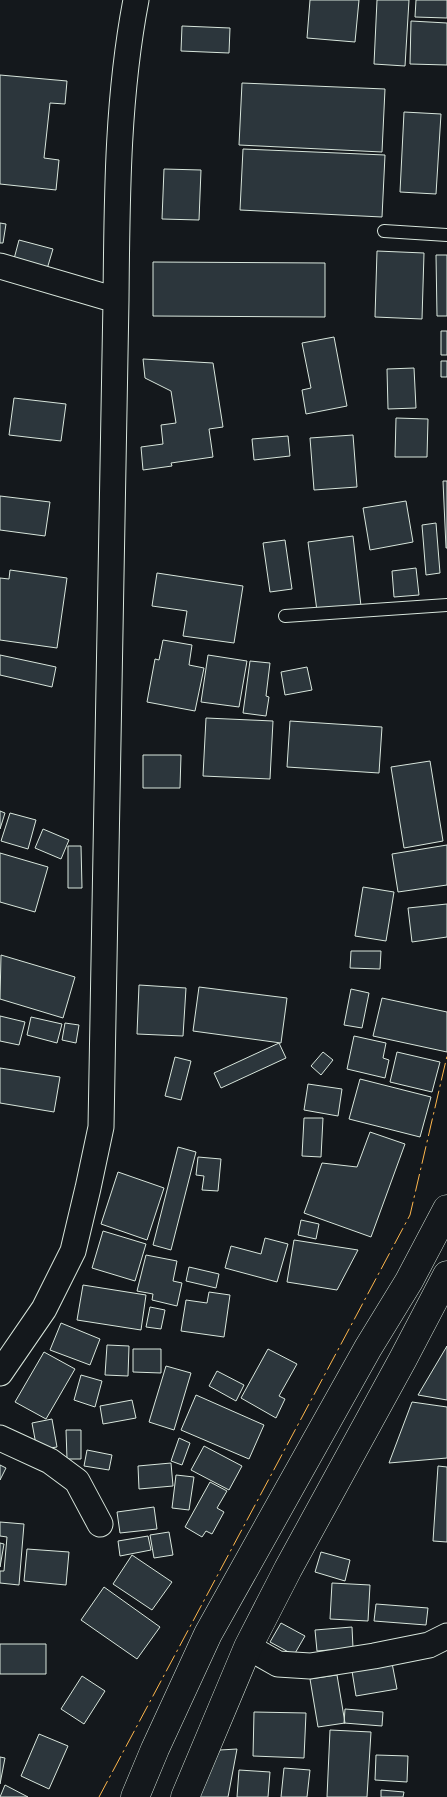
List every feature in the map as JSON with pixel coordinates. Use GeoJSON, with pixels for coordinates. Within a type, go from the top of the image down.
{"type":"FeatureCollection","features":[{"type":"Feature","properties":{"kind":"highway"},"geometry":{"type":"LineString","coordinates":[[135,1797],[208,1634],[368,1348],[409,1281],[447,1209]]}},
{"type":"Feature","properties":{"kind":"highway"},"geometry":{"type":"LineString","coordinates":[[185,1797],[248,1647],[288,1569],[404,1359],[447,1275]]}},
{"type":"Feature","properties":{"kind":"street"},"geometry":{"type":"LineString","coordinates":[[0,1373],[44,1309],[73,1251],[101,1126],[117,174],[127,47],[136,0]]}},
{"type":"Feature","properties":{"kind":"street"},"geometry":{"type":"LineString","coordinates":[[0,266],[116,300]]}},
{"type":"Feature","properties":{"kind":"street"},"geometry":{"type":"LineString","coordinates":[[0,1438],[50,1461],[77,1481],[100,1524]]}},
{"type":"Feature","properties":{"kind":"street"},"geometry":{"type":"LineString","coordinates":[[248,1647],[278,1664],[310,1666],[429,1645],[447,1636]]}},
{"type":"Feature","properties":{"kind":"lane"},"geometry":{"type":"LineString","coordinates":[[384,231],[447,235]]}},
{"type":"Feature","properties":{"kind":"lane"},"geometry":{"type":"LineString","coordinates":[[285,616],[447,605]]}},
{"type":"Feature","properties":{"kind":"building"},"geometry":{"type":"Polygon","coordinates":[[[310,0],[359,0],[355,42],[307,38],[310,0]]]}},
{"type":"Feature","properties":{"kind":"building"},"geometry":{"type":"Polygon","coordinates":[[[377,0],[409,0],[405,66],[374,64],[377,0]]]}},
{"type":"Feature","properties":{"kind":"building"},"geometry":{"type":"Polygon","coordinates":[[[416,0],[447,0],[447,18],[415,17],[416,0]]]}},
{"type":"Feature","properties":{"kind":"building"},"geometry":{"type":"Polygon","coordinates":[[[411,21],[447,23],[447,65],[410,64],[411,21]]]}},
{"type":"Feature","properties":{"kind":"building"},"geometry":{"type":"Polygon","coordinates":[[[182,26],[230,28],[229,53],[181,51],[182,26]]]}},
{"type":"Feature","properties":{"kind":"building"},"geometry":{"type":"Polygon","coordinates":[[[0,75],[67,81],[65,104],[50,103],[44,158],[59,160],[56,190],[0,184],[0,75]]]}},
{"type":"Feature","properties":{"kind":"building"},"geometry":{"type":"Polygon","coordinates":[[[242,83],[385,89],[382,152],[239,145],[242,83]]]}},
{"type":"Feature","properties":{"kind":"building"},"geometry":{"type":"Polygon","coordinates":[[[404,112],[441,114],[436,194],[400,192],[404,112]]]}},
{"type":"Feature","properties":{"kind":"building"},"geometry":{"type":"Polygon","coordinates":[[[243,149],[385,155],[382,217],[240,210],[243,149]]]}},
{"type":"Feature","properties":{"kind":"building"},"geometry":{"type":"Polygon","coordinates":[[[164,169],[201,170],[199,220],[162,219],[164,169]]]}},
{"type":"Feature","properties":{"kind":"building"},"geometry":{"type":"Polygon","coordinates":[[[0,223],[6,224],[3,243],[0,243],[0,223]]]}},
{"type":"Feature","properties":{"kind":"building"},"geometry":{"type":"Polygon","coordinates":[[[19,240],[53,249],[47,269],[14,259],[19,240]]]}},
{"type":"Feature","properties":{"kind":"building"},"geometry":{"type":"Polygon","coordinates":[[[377,251],[424,253],[422,319],[375,317],[377,251]]]}},
{"type":"Feature","properties":{"kind":"building"},"geometry":{"type":"Polygon","coordinates":[[[436,255],[447,255],[447,316],[437,316],[436,255]]]}},
{"type":"Feature","properties":{"kind":"building"},"geometry":{"type":"Polygon","coordinates":[[[153,262],[325,263],[325,317],[153,316],[153,262]]]}},
{"type":"Feature","properties":{"kind":"building"},"geometry":{"type":"Polygon","coordinates":[[[441,331],[447,331],[447,355],[441,355],[441,331]]]}},
{"type":"Feature","properties":{"kind":"building"},"geometry":{"type":"Polygon","coordinates":[[[334,337],[347,406],[306,414],[302,390],[311,388],[302,343],[334,337]]]}},
{"type":"Feature","properties":{"kind":"building"},"geometry":{"type":"Polygon","coordinates":[[[143,359],[213,363],[223,427],[209,429],[213,457],[171,463],[172,466],[143,470],[141,447],[163,444],[161,425],[176,423],[171,391],[145,378],[143,359]]]}},
{"type":"Feature","properties":{"kind":"building"},"geometry":{"type":"Polygon","coordinates":[[[441,361],[447,361],[447,377],[441,377],[441,361]]]}},
{"type":"Feature","properties":{"kind":"building"},"geometry":{"type":"Polygon","coordinates":[[[414,368],[416,408],[388,409],[387,369],[414,368]]]}},
{"type":"Feature","properties":{"kind":"building"},"geometry":{"type":"Polygon","coordinates":[[[14,398],[66,404],[61,441],[9,435],[14,398]]]}},
{"type":"Feature","properties":{"kind":"building"},"geometry":{"type":"Polygon","coordinates":[[[396,418],[428,419],[427,457],[395,457],[396,418]]]}},
{"type":"Feature","properties":{"kind":"building"},"geometry":{"type":"Polygon","coordinates":[[[353,435],[357,487],[314,490],[310,438],[353,435]]]}},
{"type":"Feature","properties":{"kind":"building"},"geometry":{"type":"Polygon","coordinates":[[[288,436],[290,456],[254,460],[252,439],[288,436]]]}},
{"type":"Feature","properties":{"kind":"building"},"geometry":{"type":"Polygon","coordinates":[[[443,481],[447,481],[447,548],[446,548],[443,481]]]}},
{"type":"Feature","properties":{"kind":"building"},"geometry":{"type":"Polygon","coordinates":[[[0,496],[50,502],[45,536],[0,530],[0,496]]]}},
{"type":"Feature","properties":{"kind":"building"},"geometry":{"type":"Polygon","coordinates":[[[406,501],[413,542],[370,550],[363,508],[406,501]]]}},
{"type":"Feature","properties":{"kind":"building"},"geometry":{"type":"Polygon","coordinates":[[[436,523],[440,573],[426,575],[422,525],[436,523]]]}},
{"type":"Feature","properties":{"kind":"building"},"geometry":{"type":"Polygon","coordinates":[[[353,536],[361,606],[317,611],[308,542],[353,536]]]}},
{"type":"Feature","properties":{"kind":"building"},"geometry":{"type":"Polygon","coordinates":[[[285,540],[292,589],[270,592],[263,543],[285,540]]]}},
{"type":"Feature","properties":{"kind":"building"},"geometry":{"type":"Polygon","coordinates":[[[416,568],[419,595],[394,597],[392,571],[416,568]]]}},
{"type":"Feature","properties":{"kind":"building"},"geometry":{"type":"Polygon","coordinates":[[[10,570],[67,578],[57,648],[0,640],[0,578],[9,579],[10,570]]]}},
{"type":"Feature","properties":{"kind":"building"},"geometry":{"type":"Polygon","coordinates":[[[157,573],[243,586],[234,643],[183,636],[187,611],[152,606],[157,573]]]}},
{"type":"Feature","properties":{"kind":"building"},"geometry":{"type":"Polygon","coordinates":[[[163,640],[192,645],[189,665],[204,668],[195,711],[147,702],[155,659],[159,660],[163,640]]]}},
{"type":"Feature","properties":{"kind":"building"},"geometry":{"type":"Polygon","coordinates":[[[0,655],[56,667],[52,687],[0,675],[0,655]]]}},
{"type":"Feature","properties":{"kind":"building"},"geometry":{"type":"Polygon","coordinates":[[[208,655],[247,661],[239,707],[201,702],[208,655]]]}},
{"type":"Feature","properties":{"kind":"building"},"geometry":{"type":"Polygon","coordinates":[[[250,661],[270,663],[266,696],[269,697],[266,716],[243,713],[250,661]]]}},
{"type":"Feature","properties":{"kind":"building"},"geometry":{"type":"Polygon","coordinates":[[[307,667],[312,690],[285,695],[281,672],[307,667]]]}},
{"type":"Feature","properties":{"kind":"building"},"geometry":{"type":"Polygon","coordinates":[[[206,718],[273,721],[270,779],[203,776],[206,718]]]}},
{"type":"Feature","properties":{"kind":"building"},"geometry":{"type":"Polygon","coordinates":[[[290,721],[382,727],[379,773],[287,767],[290,721]]]}},
{"type":"Feature","properties":{"kind":"building"},"geometry":{"type":"Polygon","coordinates":[[[143,755],[181,755],[180,788],[143,788],[143,755]]]}},
{"type":"Feature","properties":{"kind":"building"},"geometry":{"type":"Polygon","coordinates":[[[430,761],[443,841],[404,848],[391,767],[430,761]]]}},
{"type":"Feature","properties":{"kind":"building"},"geometry":{"type":"Polygon","coordinates":[[[0,811],[5,813],[0,829],[0,811]]]}},
{"type":"Feature","properties":{"kind":"building"},"geometry":{"type":"Polygon","coordinates":[[[10,813],[36,820],[28,849],[1,841],[10,813]]]}},
{"type":"Feature","properties":{"kind":"building"},"geometry":{"type":"Polygon","coordinates":[[[43,829],[69,840],[61,859],[35,848],[43,829]]]}},
{"type":"Feature","properties":{"kind":"building"},"geometry":{"type":"Polygon","coordinates":[[[447,845],[447,885],[398,892],[392,854],[447,845]]]}},
{"type":"Feature","properties":{"kind":"building"},"geometry":{"type":"Polygon","coordinates":[[[68,846],[81,846],[82,888],[68,888],[68,846]]]}},
{"type":"Feature","properties":{"kind":"building"},"geometry":{"type":"Polygon","coordinates":[[[0,853],[48,867],[35,912],[0,902],[0,853]]]}},
{"type":"Feature","properties":{"kind":"building"},"geometry":{"type":"Polygon","coordinates":[[[363,887],[394,892],[386,941],[355,936],[363,887]]]}},
{"type":"Feature","properties":{"kind":"building"},"geometry":{"type":"Polygon","coordinates":[[[447,904],[447,937],[412,942],[408,908],[447,904]]]}},
{"type":"Feature","properties":{"kind":"building"},"geometry":{"type":"Polygon","coordinates":[[[351,951],[381,951],[380,969],[350,968],[351,951]]]}},
{"type":"Feature","properties":{"kind":"building"},"geometry":{"type":"Polygon","coordinates":[[[1,955],[75,977],[63,1018],[0,999],[1,955]]]}},
{"type":"Feature","properties":{"kind":"building"},"geometry":{"type":"Polygon","coordinates":[[[139,985],[186,988],[183,1036],[137,1034],[139,985]]]}},
{"type":"Feature","properties":{"kind":"building"},"geometry":{"type":"Polygon","coordinates":[[[199,987],[287,998],[281,1043],[193,1031],[199,987]]]}},
{"type":"Feature","properties":{"kind":"building"},"geometry":{"type":"Polygon","coordinates":[[[351,989],[369,993],[362,1028],[344,1025],[351,989]]]}},
{"type":"Feature","properties":{"kind":"building"},"geometry":{"type":"Polygon","coordinates":[[[382,998],[447,1012],[447,1052],[373,1036],[382,998]]]}},
{"type":"Feature","properties":{"kind":"building"},"geometry":{"type":"Polygon","coordinates":[[[0,1016],[25,1022],[19,1045],[0,1041],[0,1016]]]}},
{"type":"Feature","properties":{"kind":"building"},"geometry":{"type":"Polygon","coordinates":[[[31,1017],[62,1024],[57,1043],[27,1035],[31,1017]]]}},
{"type":"Feature","properties":{"kind":"building"},"geometry":{"type":"Polygon","coordinates":[[[65,1023],[79,1025],[76,1043],[62,1040],[65,1023]]]}},
{"type":"Feature","properties":{"kind":"building"},"geometry":{"type":"Polygon","coordinates":[[[354,1036],[386,1043],[383,1058],[389,1060],[385,1078],[347,1069],[354,1036]]]}},
{"type":"Feature","properties":{"kind":"building"},"geometry":{"type":"Polygon","coordinates":[[[279,1043],[286,1058],[221,1088],[214,1073],[279,1043]]]}},
{"type":"Feature","properties":{"kind":"building"},"geometry":{"type":"Polygon","coordinates":[[[323,1052],[333,1060],[321,1075],[311,1066],[323,1052]]]}},
{"type":"Feature","properties":{"kind":"building"},"geometry":{"type":"Polygon","coordinates":[[[397,1052],[440,1062],[432,1092],[390,1082],[397,1052]]]}},
{"type":"Feature","properties":{"kind":"building"},"geometry":{"type":"Polygon","coordinates":[[[175,1057],[191,1061],[181,1100],[165,1096],[175,1057]]]}},
{"type":"Feature","properties":{"kind":"building"},"geometry":{"type":"Polygon","coordinates":[[[0,1068],[60,1077],[54,1112],[0,1103],[0,1068]]]}},
{"type":"Feature","properties":{"kind":"building"},"geometry":{"type":"Polygon","coordinates":[[[360,1079],[431,1097],[420,1137],[349,1119],[360,1079]]]}},
{"type":"Feature","properties":{"kind":"building"},"geometry":{"type":"Polygon","coordinates":[[[308,1084],[342,1089],[338,1116],[304,1110],[308,1084]]]}},
{"type":"Feature","properties":{"kind":"building"},"geometry":{"type":"Polygon","coordinates":[[[304,1118],[323,1118],[321,1157],[302,1156],[304,1118]]]}},
{"type":"Feature","properties":{"kind":"building"},"geometry":{"type":"Polygon","coordinates":[[[370,1132],[405,1144],[371,1237],[304,1213],[322,1163],[357,1167],[370,1132]]]}},
{"type":"Feature","properties":{"kind":"building"},"geometry":{"type":"Polygon","coordinates":[[[178,1147],[196,1152],[171,1250],[153,1245],[178,1147]]]}},
{"type":"Feature","properties":{"kind":"building"},"geometry":{"type":"Polygon","coordinates":[[[198,1157],[221,1159],[218,1191],[202,1190],[204,1176],[196,1175],[198,1157]]]}},
{"type":"Feature","properties":{"kind":"building"},"geometry":{"type":"Polygon","coordinates":[[[118,1172],[164,1188],[147,1240],[101,1224],[118,1172]]]}},
{"type":"Feature","properties":{"kind":"building"},"geometry":{"type":"Polygon","coordinates":[[[301,1220],[319,1224],[316,1239],[298,1235],[301,1220]]]}},
{"type":"Feature","properties":{"kind":"building"},"geometry":{"type":"Polygon","coordinates":[[[103,1231],[146,1244],[135,1281],[92,1268],[103,1231]]]}},
{"type":"Feature","properties":{"kind":"building"},"geometry":{"type":"Polygon","coordinates":[[[265,1238],[288,1244],[277,1282],[225,1268],[231,1246],[261,1254],[265,1238]]]}},
{"type":"Feature","properties":{"kind":"building"},"geometry":{"type":"Polygon","coordinates":[[[294,1240],[358,1250],[337,1290],[287,1282],[294,1240]]]}},
{"type":"Feature","properties":{"kind":"building"},"geometry":{"type":"Polygon","coordinates":[[[146,1255],[177,1261],[173,1281],[182,1283],[177,1306],[152,1300],[153,1294],[137,1291],[146,1255]]]}},
{"type":"Feature","properties":{"kind":"building"},"geometry":{"type":"Polygon","coordinates":[[[189,1267],[219,1274],[216,1288],[186,1281],[189,1267]]]}},
{"type":"Feature","properties":{"kind":"building"},"geometry":{"type":"Polygon","coordinates":[[[83,1285],[146,1295],[141,1330],[77,1320],[83,1285]]]}},
{"type":"Feature","properties":{"kind":"building"},"geometry":{"type":"Polygon","coordinates":[[[209,1292],[230,1295],[224,1337],[181,1331],[186,1300],[207,1303],[209,1292]]]}},
{"type":"Feature","properties":{"kind":"building"},"geometry":{"type":"Polygon","coordinates":[[[150,1307],[165,1310],[161,1329],[146,1327],[150,1307]]]}},
{"type":"Feature","properties":{"kind":"building"},"geometry":{"type":"Polygon","coordinates":[[[61,1323],[100,1339],[90,1365],[50,1350],[61,1323]]]}},
{"type":"Feature","properties":{"kind":"building"},"geometry":{"type":"Polygon","coordinates":[[[107,1345],[129,1346],[128,1376],[105,1375],[107,1345]]]}},
{"type":"Feature","properties":{"kind":"building"},"geometry":{"type":"Polygon","coordinates":[[[447,1346],[447,1400],[418,1395],[447,1346]]]}},
{"type":"Feature","properties":{"kind":"building"},"geometry":{"type":"Polygon","coordinates":[[[133,1349],[161,1349],[161,1373],[133,1372],[133,1349]]]}},
{"type":"Feature","properties":{"kind":"building"},"geometry":{"type":"Polygon","coordinates":[[[268,1349],[297,1364],[279,1396],[285,1399],[276,1418],[241,1398],[268,1349]]]}},
{"type":"Feature","properties":{"kind":"building"},"geometry":{"type":"Polygon","coordinates":[[[44,1352],[75,1369],[46,1419],[15,1402],[44,1352]]]}},
{"type":"Feature","properties":{"kind":"building"},"geometry":{"type":"Polygon","coordinates":[[[166,1366],[191,1373],[174,1430],[149,1422],[166,1366]]]}},
{"type":"Feature","properties":{"kind":"building"},"geometry":{"type":"Polygon","coordinates":[[[217,1371],[244,1385],[236,1401],[209,1386],[217,1371]]]}},
{"type":"Feature","properties":{"kind":"building"},"geometry":{"type":"Polygon","coordinates":[[[81,1375],[102,1381],[95,1407],[74,1400],[81,1375]]]}},
{"type":"Feature","properties":{"kind":"building"},"geometry":{"type":"Polygon","coordinates":[[[196,1395],[264,1425],[249,1459],[181,1430],[196,1395]]]}},
{"type":"Feature","properties":{"kind":"building"},"geometry":{"type":"Polygon","coordinates":[[[132,1400],[136,1418],[103,1424],[100,1406],[132,1400]]]}},
{"type":"Feature","properties":{"kind":"building"},"geometry":{"type":"Polygon","coordinates":[[[412,1402],[447,1407],[447,1458],[389,1463],[412,1402]]]}},
{"type":"Feature","properties":{"kind":"building"},"geometry":{"type":"Polygon","coordinates":[[[52,1419],[57,1447],[37,1450],[32,1423],[52,1419]]]}},
{"type":"Feature","properties":{"kind":"building"},"geometry":{"type":"Polygon","coordinates":[[[66,1430],[81,1430],[81,1459],[67,1459],[66,1430]]]}},
{"type":"Feature","properties":{"kind":"building"},"geometry":{"type":"Polygon","coordinates":[[[179,1438],[190,1443],[182,1465],[171,1461],[179,1438]]]}},
{"type":"Feature","properties":{"kind":"building"},"geometry":{"type":"Polygon","coordinates":[[[204,1446],[242,1466],[229,1490],[191,1470],[204,1446]]]}},
{"type":"Feature","properties":{"kind":"building"},"geometry":{"type":"Polygon","coordinates":[[[87,1450],[112,1455],[109,1470],[84,1466],[87,1450]]]}},
{"type":"Feature","properties":{"kind":"building"},"geometry":{"type":"Polygon","coordinates":[[[171,1463],[173,1486],[139,1489],[138,1466],[171,1463]]]}},
{"type":"Feature","properties":{"kind":"building"},"geometry":{"type":"Polygon","coordinates":[[[0,1465],[6,1468],[0,1480],[0,1465]]]}},
{"type":"Feature","properties":{"kind":"building"},"geometry":{"type":"Polygon","coordinates":[[[438,1466],[447,1467],[447,1542],[433,1541],[438,1466]]]}},
{"type":"Feature","properties":{"kind":"building"},"geometry":{"type":"Polygon","coordinates":[[[176,1475],[194,1477],[189,1510],[172,1508],[176,1475]]]}},
{"type":"Feature","properties":{"kind":"building"},"geometry":{"type":"Polygon","coordinates":[[[210,1482],[227,1491],[217,1508],[224,1512],[212,1534],[206,1531],[202,1537],[185,1527],[210,1482]]]}},
{"type":"Feature","properties":{"kind":"building"},"geometry":{"type":"Polygon","coordinates":[[[154,1507],[157,1529],[120,1533],[117,1512],[154,1507]]]}},
{"type":"Feature","properties":{"kind":"building"},"geometry":{"type":"Polygon","coordinates":[[[0,1522],[24,1524],[19,1585],[0,1583],[0,1571],[4,1571],[7,1537],[0,1536],[0,1522]]]}},
{"type":"Feature","properties":{"kind":"building"},"geometry":{"type":"Polygon","coordinates":[[[169,1532],[173,1555],[154,1558],[150,1535],[169,1532]]]}},
{"type":"Feature","properties":{"kind":"building"},"geometry":{"type":"Polygon","coordinates":[[[148,1536],[151,1550],[120,1556],[118,1541],[148,1536]]]}},
{"type":"Feature","properties":{"kind":"building"},"geometry":{"type":"Polygon","coordinates":[[[0,1543],[4,1544],[0,1567],[0,1543]]]}},
{"type":"Feature","properties":{"kind":"building"},"geometry":{"type":"Polygon","coordinates":[[[27,1549],[69,1552],[66,1585],[24,1581],[27,1549]]]}},
{"type":"Feature","properties":{"kind":"building"},"geometry":{"type":"Polygon","coordinates":[[[321,1552],[350,1560],[345,1581],[315,1572],[321,1552]]]}},
{"type":"Feature","properties":{"kind":"building"},"geometry":{"type":"Polygon","coordinates":[[[132,1555],[172,1582],[152,1610],[113,1584],[132,1555]]]}},
{"type":"Feature","properties":{"kind":"building"},"geometry":{"type":"Polygon","coordinates":[[[332,1583],[370,1585],[368,1621],[330,1619],[332,1583]]]}},
{"type":"Feature","properties":{"kind":"building"},"geometry":{"type":"Polygon","coordinates":[[[104,1587],[160,1627],[137,1659],[81,1620],[104,1587]]]}},
{"type":"Feature","properties":{"kind":"building"},"geometry":{"type":"Polygon","coordinates":[[[376,1604],[428,1608],[426,1625],[374,1621],[376,1604]]]}},
{"type":"Feature","properties":{"kind":"building"},"geometry":{"type":"Polygon","coordinates":[[[281,1623],[305,1636],[294,1655],[270,1642],[281,1623]]]}},
{"type":"Feature","properties":{"kind":"building"},"geometry":{"type":"Polygon","coordinates":[[[352,1627],[353,1648],[317,1651],[315,1630],[352,1627]]]}},
{"type":"Feature","properties":{"kind":"building"},"geometry":{"type":"Polygon","coordinates":[[[0,1644],[46,1644],[46,1674],[0,1674],[0,1644]]]}},
{"type":"Feature","properties":{"kind":"building"},"geometry":{"type":"Polygon","coordinates":[[[392,1663],[397,1689],[356,1696],[352,1671],[392,1663]]]}},
{"type":"Feature","properties":{"kind":"building"},"geometry":{"type":"Polygon","coordinates":[[[337,1675],[345,1723],[318,1727],[310,1679],[337,1675]]]}},
{"type":"Feature","properties":{"kind":"building"},"geometry":{"type":"Polygon","coordinates":[[[82,1676],[105,1691],[84,1724],[61,1709],[82,1676]]]}},
{"type":"Feature","properties":{"kind":"building"},"geometry":{"type":"Polygon","coordinates":[[[345,1709],[383,1712],[382,1726],[344,1723],[345,1709]]]}},
{"type":"Feature","properties":{"kind":"building"},"geometry":{"type":"Polygon","coordinates":[[[254,1712],[306,1713],[304,1758],[253,1756],[254,1712]]]}},
{"type":"Feature","properties":{"kind":"building"},"geometry":{"type":"Polygon","coordinates":[[[330,1730],[371,1732],[367,1797],[327,1797],[330,1730]]]}},
{"type":"Feature","properties":{"kind":"building"},"geometry":{"type":"Polygon","coordinates":[[[39,1734],[68,1746],[49,1789],[21,1776],[39,1734]]]}},
{"type":"Feature","properties":{"kind":"building"},"geometry":{"type":"Polygon","coordinates":[[[237,1749],[228,1797],[195,1797],[220,1750],[237,1749]]]}},
{"type":"Feature","properties":{"kind":"building"},"geometry":{"type":"Polygon","coordinates":[[[376,1755],[408,1756],[407,1782],[375,1780],[376,1755]]]}},
{"type":"Feature","properties":{"kind":"building"},"geometry":{"type":"Polygon","coordinates":[[[0,1757],[5,1758],[0,1784],[0,1757]]]}},
{"type":"Feature","properties":{"kind":"building"},"geometry":{"type":"Polygon","coordinates":[[[284,1768],[310,1770],[307,1797],[281,1797],[284,1768]]]}},
{"type":"Feature","properties":{"kind":"building"},"geometry":{"type":"Polygon","coordinates":[[[239,1770],[270,1772],[268,1797],[237,1797],[239,1770]]]}},
{"type":"Feature","properties":{"kind":"building"},"geometry":{"type":"Polygon","coordinates":[[[5,1785],[28,1797],[0,1797],[5,1785]]]}},
{"type":"Feature","properties":{"kind":"building"},"geometry":{"type":"Polygon","coordinates":[[[381,1790],[404,1792],[403,1797],[381,1797],[381,1790]]]}},
{"type":"Feature","properties":{"kind":"power"},"geometry":{"type":"LineString","coordinates":[[99,1797],[410,1215],[447,1056]]}}]}
